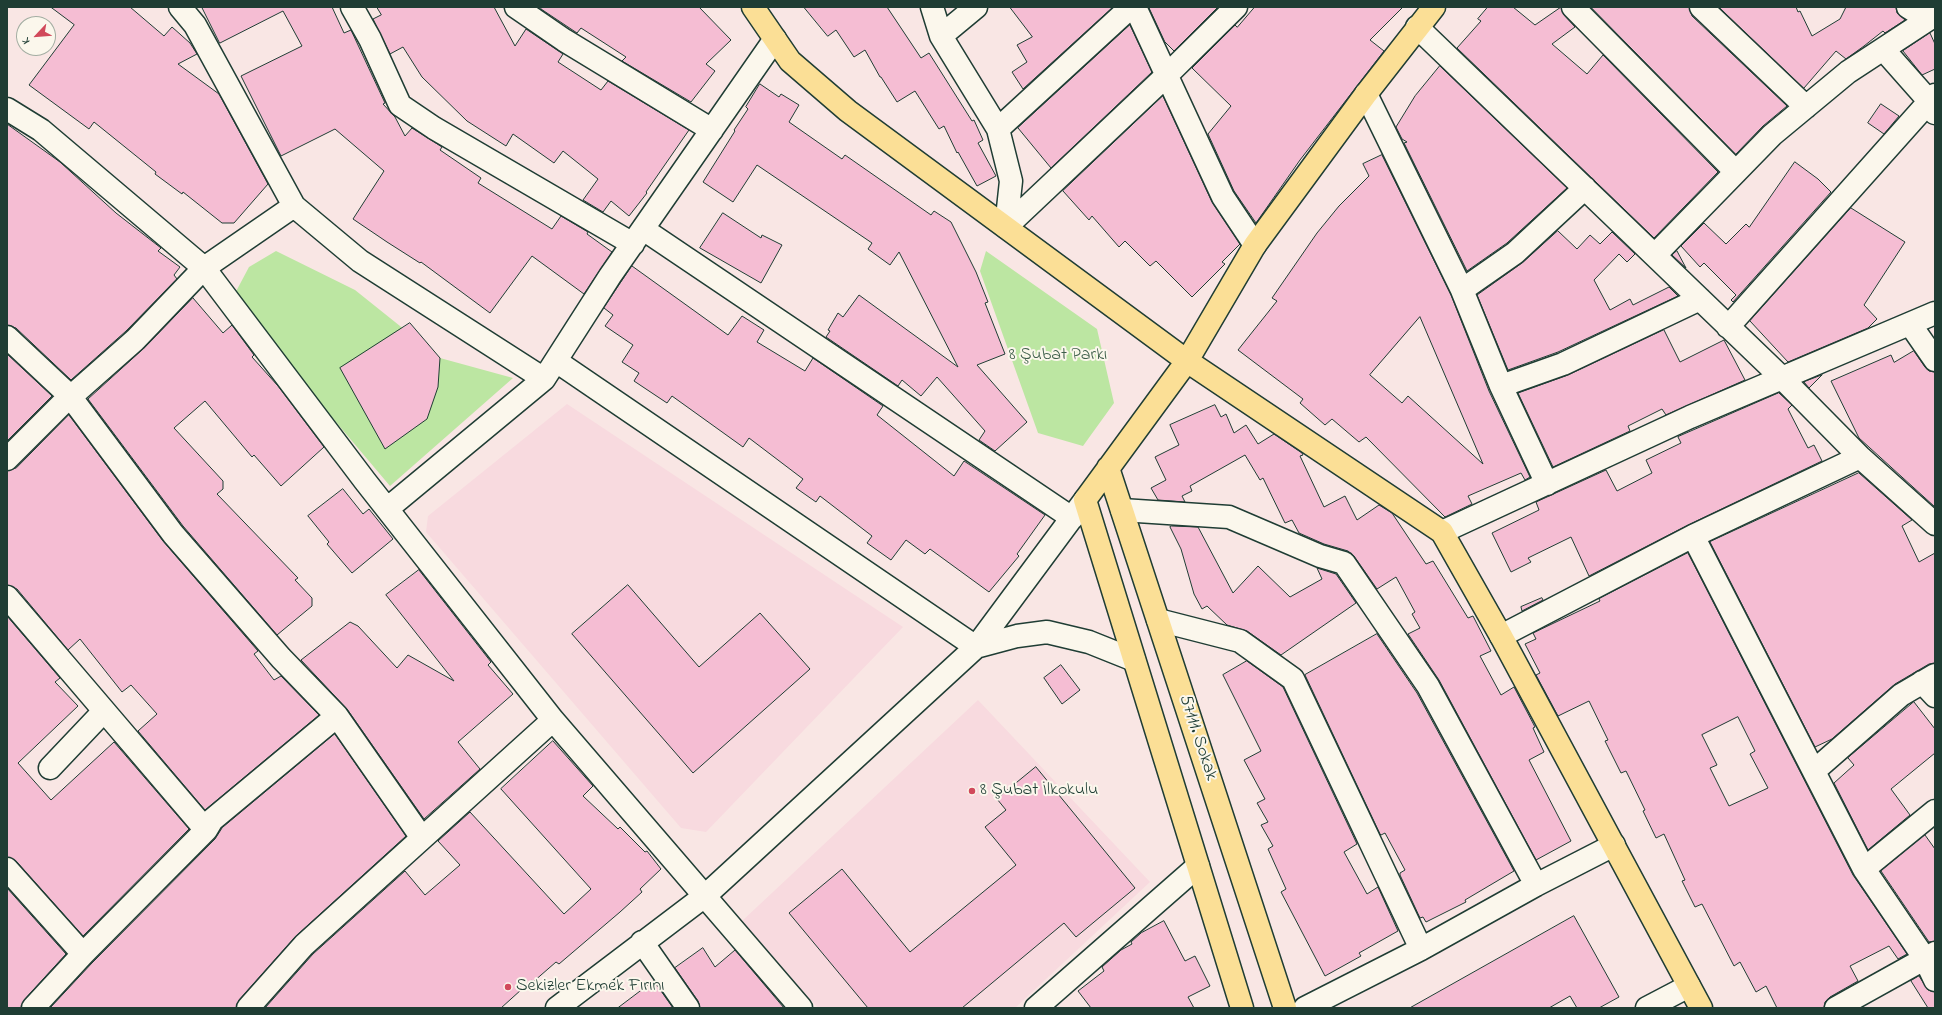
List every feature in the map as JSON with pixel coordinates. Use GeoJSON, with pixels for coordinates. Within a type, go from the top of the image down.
{"type":"FeatureCollection","features":[{"type":"Feature","properties":{"kind":"main road"},"geometry":{"type":"LineString","coordinates":[[754,7],[790,61],[848,111],[1187,361],[1442,532],[1501,636],[1701,1008]]}},
{"type":"Feature","properties":{"kind":"main road"},"geometry":{"type":"LineString","coordinates":[[1242,1008],[1085,500],[1187,361],[1255,245],[1366,94],[1434,7]]}},
{"type":"Feature","properties":{"kind":"main road","name":"57111. Sokak"},"geometry":{"type":"LineString","coordinates":[[1108,468],[1285,1008]]}},
{"type":"Feature","properties":{"kind":"street"},"geometry":{"type":"LineString","coordinates":[[180,7],[195,25],[294,206],[360,261],[544,379]]}},
{"type":"Feature","properties":{"kind":"street"},"geometry":{"type":"LineString","coordinates":[[352,7],[370,39],[400,105],[434,128],[638,237],[1072,518]]}},
{"type":"Feature","properties":{"kind":"street"},"geometry":{"type":"LineString","coordinates":[[516,7],[564,40],[712,130]]}},
{"type":"Feature","properties":{"kind":"street"},"geometry":{"type":"LineString","coordinates":[[932,7],[941,36],[998,129],[1011,181],[1006,227]]}},
{"type":"Feature","properties":{"kind":"street"},"geometry":{"type":"LineString","coordinates":[[941,36],[976,7]]}},
{"type":"Feature","properties":{"kind":"street"},"geometry":{"type":"LineString","coordinates":[[998,129],[1131,7]]}},
{"type":"Feature","properties":{"kind":"street"},"geometry":{"type":"LineString","coordinates":[[1135,7],[1223,197],[1255,245]]}},
{"type":"Feature","properties":{"kind":"street"},"geometry":{"type":"LineString","coordinates":[[1006,227],[1166,76],[1236,7]]}},
{"type":"Feature","properties":{"kind":"street"},"geometry":{"type":"LineString","coordinates":[[1573,7],[1736,172]]}},
{"type":"Feature","properties":{"kind":"street"},"geometry":{"type":"LineString","coordinates":[[1701,7],[1806,107]]}},
{"type":"Feature","properties":{"kind":"street"},"geometry":{"type":"LineString","coordinates":[[1908,7],[1931,17]]}},
{"type":"Feature","properties":{"kind":"street"},"geometry":{"type":"LineString","coordinates":[[1655,256],[1772,135],[1848,72],[1931,17]]}},
{"type":"Feature","properties":{"kind":"street"},"geometry":{"type":"LineString","coordinates":[[1417,27],[1782,378],[1860,457],[1935,524]]}},
{"type":"Feature","properties":{"kind":"street"},"geometry":{"type":"LineString","coordinates":[[387,509],[544,379],[638,237],[775,39]]}},
{"type":"Feature","properties":{"kind":"street"},"geometry":{"type":"LineString","coordinates":[[1728,327],[1933,103],[1883,49]]}},
{"type":"Feature","properties":{"kind":"street"},"geometry":{"type":"LineString","coordinates":[[1366,94],[1462,290],[1502,386],[1547,484]]}},
{"type":"Feature","properties":{"kind":"street"},"geometry":{"type":"LineString","coordinates":[[7,109],[41,130],[204,268],[387,509],[553,720],[706,895],[801,1008]]}},
{"type":"Feature","properties":{"kind":"street"},"geometry":{"type":"LineString","coordinates":[[1462,290],[1515,253],[1585,188]]}},
{"type":"Feature","properties":{"kind":"street"},"geometry":{"type":"LineString","coordinates":[[7,459],[70,396],[135,340],[204,268],[294,206]]}},
{"type":"Feature","properties":{"kind":"street"},"geometry":{"type":"LineString","coordinates":[[1502,386],[1563,364],[1700,299]]}},
{"type":"Feature","properties":{"kind":"street"},"geometry":{"type":"LineString","coordinates":[[1442,532],[1690,417],[1935,313]]}},
{"type":"Feature","properties":{"kind":"street"},"geometry":{"type":"LineString","coordinates":[[1910,324],[1935,360]]}},
{"type":"Feature","properties":{"kind":"street"},"geometry":{"type":"LineString","coordinates":[[7,337],[70,396],[173,534],[281,658],[337,716],[422,838]]}},
{"type":"Feature","properties":{"kind":"street"},"geometry":{"type":"LineString","coordinates":[[556,361],[976,647],[1017,636],[1047,632],[1089,642],[1134,660]]}},
{"type":"Feature","properties":{"kind":"street"},"geometry":{"type":"LineString","coordinates":[[1501,636],[1693,536],[1860,457]]}},
{"type":"Feature","properties":{"kind":"street"},"geometry":{"type":"LineString","coordinates":[[557,1008],[642,942],[706,895],[976,647],[1085,500]]}},
{"type":"Feature","properties":{"kind":"street"},"geometry":{"type":"LineString","coordinates":[[1122,510],[1229,517],[1320,556],[1344,563],[1428,686],[1536,885]]}},
{"type":"Feature","properties":{"kind":"street"},"geometry":{"type":"LineString","coordinates":[[1693,536],[1864,868],[1930,956],[1935,980]]}},
{"type":"Feature","properties":{"kind":"street"},"geometry":{"type":"LineString","coordinates":[[7,597],[206,830]]}},
{"type":"Feature","properties":{"kind":"street"},"geometry":{"type":"LineString","coordinates":[[1158,620],[1240,641],[1293,679],[1421,949]]}},
{"type":"Feature","properties":{"kind":"street"},"geometry":{"type":"LineString","coordinates":[[1814,771],[1901,694],[1931,685]]}},
{"type":"Feature","properties":{"kind":"street"},"geometry":{"type":"LineString","coordinates":[[50,768],[104,710]]}},
{"type":"Feature","properties":{"kind":"street"},"geometry":{"type":"LineString","coordinates":[[36,1007],[83,954],[206,830],[212,820],[337,716]]}},
{"type":"Feature","properties":{"kind":"street"},"geometry":{"type":"LineString","coordinates":[[248,1008],[304,945],[553,720]]}},
{"type":"Feature","properties":{"kind":"street"},"geometry":{"type":"LineString","coordinates":[[1864,868],[1935,811]]}},
{"type":"Feature","properties":{"kind":"street"},"geometry":{"type":"LineString","coordinates":[[1305,1008],[1421,949],[1536,885],[1614,845]]}},
{"type":"Feature","properties":{"kind":"street"},"geometry":{"type":"LineString","coordinates":[[1036,1008],[1198,866]]}},
{"type":"Feature","properties":{"kind":"street"},"geometry":{"type":"LineString","coordinates":[[7,869],[83,954]]}},
{"type":"Feature","properties":{"kind":"street"},"geometry":{"type":"LineString","coordinates":[[642,942],[688,1008]]}},
{"type":"Feature","properties":{"kind":"street"},"geometry":{"type":"LineString","coordinates":[[1836,1008],[1930,956]]}},
{"type":"Feature","properties":{"kind":"street"},"geometry":{"type":"LineString","coordinates":[[1647,1008],[1689,986]]}},
{"type":"Feature","properties":{"kind":"shaded area"},"geometry":{"type":"Polygon","coordinates":[[[567,404],[903,627],[706,832],[681,828],[426,532],[428,516],[567,404]]]}},
{"type":"Feature","properties":{"kind":"shaded area","name":"8 Şubat İlkokulu"},"geometry":{"type":"Polygon","coordinates":[[[978,700],[1150,882],[1015,1008],[818,1008],[742,921],[978,700]]]}},
{"type":"Feature","properties":{"kind":"green space"},"geometry":{"type":"Polygon","coordinates":[[[276,251],[355,290],[440,358],[513,378],[390,486],[232,299],[249,267],[276,251]]]}},
{"type":"Feature","properties":{"kind":"green space","name":"8 Şubat Parkı"},"geometry":{"type":"Polygon","coordinates":[[[986,251],[1097,329],[1114,403],[1083,446],[1038,433],[980,271],[986,251]]]}},
{"type":"Feature","properties":{"kind":"building"},"geometry":{"type":"Polygon","coordinates":[[[51,7],[130,7],[164,36],[172,27],[190,43],[197,54],[178,64],[219,94],[268,184],[234,223],[222,223],[183,192],[182,194],[155,174],[156,172],[94,122],[89,129],[29,85],[51,56],[56,56],[56,49],[74,25],[51,7]]]}},
{"type":"Feature","properties":{"kind":"building"},"geometry":{"type":"Polygon","coordinates":[[[202,7],[332,7],[344,33],[351,30],[385,103],[383,104],[395,117],[405,136],[412,128],[442,147],[440,150],[481,178],[478,183],[552,229],[561,216],[588,232],[587,234],[612,252],[584,294],[532,256],[490,313],[421,262],[420,263],[353,219],[384,171],[335,129],[281,156],[241,76],[302,46],[283,11],[220,43],[202,7]]]}},
{"type":"Feature","properties":{"kind":"building"},"geometry":{"type":"Polygon","coordinates":[[[377,7],[494,7],[515,46],[526,29],[563,54],[558,62],[601,90],[608,81],[689,130],[646,192],[647,193],[629,216],[611,201],[603,212],[583,200],[598,179],[563,151],[554,163],[513,134],[506,146],[467,121],[422,77],[403,47],[390,54],[373,19],[381,15],[377,7]]]}},
{"type":"Feature","properties":{"kind":"building"},"geometry":{"type":"Polygon","coordinates":[[[542,7],[699,7],[731,40],[706,64],[715,71],[691,102],[622,61],[626,57],[581,28],[577,33],[541,9],[542,7]]]}},
{"type":"Feature","properties":{"kind":"building"},"geometry":{"type":"Polygon","coordinates":[[[804,7],[887,7],[921,58],[929,53],[972,121],[974,120],[983,140],[978,143],[996,176],[977,186],[958,152],[957,153],[944,126],[939,129],[915,91],[897,102],[880,77],[865,50],[854,57],[836,30],[828,36],[804,7]]]}},
{"type":"Feature","properties":{"kind":"building"},"geometry":{"type":"Polygon","coordinates":[[[1010,7],[1113,7],[1023,89],[1012,72],[1027,62],[1017,45],[1032,37],[1010,7]]]}},
{"type":"Feature","properties":{"kind":"building"},"geometry":{"type":"Polygon","coordinates":[[[1149,7],[1218,7],[1174,51],[1165,42],[1149,7]]]}},
{"type":"Feature","properties":{"kind":"building"},"geometry":{"type":"Polygon","coordinates":[[[1255,7],[1403,7],[1370,40],[1384,51],[1300,160],[1256,223],[1234,191],[1208,134],[1231,106],[1192,68],[1235,25],[1237,27],[1255,7]]]}},
{"type":"Feature","properties":{"kind":"building"},"geometry":{"type":"Polygon","coordinates":[[[1488,7],[1513,7],[1535,25],[1561,7],[1564,15],[1575,27],[1552,44],[1587,74],[1603,55],[1718,172],[1654,238],[1457,48],[1481,21],[1478,19],[1488,7]]]}},
{"type":"Feature","properties":{"kind":"building"},"geometry":{"type":"Polygon","coordinates":[[[1591,7],[1689,7],[1692,16],[1787,106],[1763,126],[1736,154],[1591,7]]]}},
{"type":"Feature","properties":{"kind":"building"},"geometry":{"type":"Polygon","coordinates":[[[1719,7],[1796,7],[1798,12],[1800,11],[1812,36],[1840,19],[1846,7],[1896,7],[1897,13],[1905,20],[1885,33],[1883,31],[1846,59],[1836,51],[1804,88],[1719,7]]]}},
{"type":"Feature","properties":{"kind":"building"},"geometry":{"type":"Polygon","coordinates":[[[1130,25],[1152,72],[1051,168],[1018,128],[1130,25]]]}},
{"type":"Feature","properties":{"kind":"building"},"geometry":{"type":"Polygon","coordinates":[[[1930,33],[1935,44],[1935,69],[1922,75],[1903,51],[1930,33]]]}},
{"type":"Feature","properties":{"kind":"building"},"geometry":{"type":"Polygon","coordinates":[[[1440,66],[1567,188],[1507,243],[1467,271],[1404,143],[1407,142],[1402,139],[1396,127],[1415,96],[1440,66]]]}},
{"type":"Feature","properties":{"kind":"building"},"geometry":{"type":"Polygon","coordinates":[[[760,84],[779,97],[781,94],[799,105],[789,122],[842,159],[845,155],[931,215],[934,211],[951,222],[976,272],[988,302],[985,303],[1005,354],[977,365],[1027,422],[995,451],[979,440],[985,431],[937,377],[921,396],[902,380],[898,386],[826,337],[830,331],[828,330],[838,313],[843,317],[859,295],[958,367],[899,252],[890,265],[868,249],[872,243],[757,165],[733,202],[703,182],[748,109],[746,107],[760,84]]]}},
{"type":"Feature","properties":{"kind":"building"},"geometry":{"type":"Polygon","coordinates":[[[1163,96],[1212,202],[1240,244],[1222,262],[1225,264],[1192,297],[1156,261],[1150,266],[1125,241],[1119,247],[1092,216],[1089,220],[1063,191],[1163,96]]]}},
{"type":"Feature","properties":{"kind":"building"},"geometry":{"type":"Polygon","coordinates":[[[1881,104],[1899,116],[1884,134],[1868,123],[1881,104]]]}},
{"type":"Feature","properties":{"kind":"building"},"geometry":{"type":"Polygon","coordinates":[[[7,124],[60,162],[116,213],[161,248],[158,251],[180,267],[174,275],[177,279],[126,331],[71,380],[16,328],[7,325],[7,124]]]}},
{"type":"Feature","properties":{"kind":"building"},"geometry":{"type":"Polygon","coordinates":[[[1382,155],[1451,295],[1489,391],[1530,477],[1525,480],[1521,473],[1468,496],[1472,504],[1445,517],[1366,437],[1359,442],[1332,419],[1325,425],[1300,403],[1303,399],[1238,350],[1277,301],[1272,298],[1317,233],[1339,206],[1369,176],[1363,164],[1382,155]],[[1420,317],[1370,375],[1402,403],[1408,396],[1483,464],[1420,317]]]}},
{"type":"Feature","properties":{"kind":"building"},"geometry":{"type":"Polygon","coordinates":[[[1795,162],[1818,179],[1831,192],[1733,302],[1731,300],[1736,295],[1704,263],[1700,267],[1681,246],[1704,223],[1726,244],[1746,224],[1749,227],[1795,162]]]}},
{"type":"Feature","properties":{"kind":"building"},"geometry":{"type":"Polygon","coordinates":[[[1851,208],[1905,242],[1864,305],[1877,319],[1868,328],[1788,362],[1750,321],[1851,208]]]}},
{"type":"Feature","properties":{"kind":"building"},"geometry":{"type":"Polygon","coordinates":[[[723,213],[761,238],[762,235],[782,245],[761,283],[700,248],[723,213]]]}},
{"type":"Feature","properties":{"kind":"building"},"geometry":{"type":"Polygon","coordinates":[[[1558,231],[1577,249],[1590,235],[1600,244],[1612,232],[1635,254],[1627,262],[1619,254],[1594,280],[1610,310],[1630,299],[1633,305],[1669,287],[1678,296],[1558,352],[1508,370],[1477,295],[1522,263],[1558,231]]]}},
{"type":"Feature","properties":{"kind":"building"},"geometry":{"type":"Polygon","coordinates":[[[1677,251],[1686,268],[1672,255],[1677,251]]]}},
{"type":"Feature","properties":{"kind":"building"},"geometry":{"type":"Polygon","coordinates":[[[632,266],[728,335],[742,316],[764,330],[757,342],[805,371],[813,358],[883,406],[877,415],[954,476],[964,461],[1045,515],[1017,554],[1019,556],[989,592],[930,549],[925,554],[906,540],[891,560],[867,543],[872,536],[820,496],[816,502],[796,488],[803,479],[749,438],[743,447],[672,396],[667,403],[634,381],[639,373],[622,362],[633,345],[605,326],[613,315],[604,308],[632,266]]]}},
{"type":"Feature","properties":{"kind":"building"},"geometry":{"type":"Polygon","coordinates":[[[193,298],[223,333],[232,325],[254,355],[252,357],[278,386],[324,447],[281,486],[254,455],[252,457],[205,401],[174,428],[223,481],[223,489],[217,494],[298,578],[295,580],[312,598],[312,606],[277,635],[183,526],[88,399],[143,349],[193,298]]]}},
{"type":"Feature","properties":{"kind":"building"},"geometry":{"type":"Polygon","coordinates":[[[410,323],[440,358],[438,387],[427,419],[385,449],[340,368],[410,323]]]}},
{"type":"Feature","properties":{"kind":"building"},"geometry":{"type":"Polygon","coordinates":[[[1664,330],[1680,362],[1724,340],[1745,380],[1666,415],[1662,409],[1628,426],[1630,431],[1553,467],[1518,393],[1568,375],[1664,330]]]}},
{"type":"Feature","properties":{"kind":"building"},"geometry":{"type":"Polygon","coordinates":[[[1914,351],[1929,371],[1935,372],[1935,507],[1859,438],[1831,381],[1891,355],[1894,362],[1914,351]]]}},
{"type":"Feature","properties":{"kind":"building"},"geometry":{"type":"Polygon","coordinates":[[[7,354],[52,396],[7,441],[7,354]]]}},
{"type":"Feature","properties":{"kind":"building"},"geometry":{"type":"Polygon","coordinates":[[[1822,375],[1809,388],[1804,382],[1822,375]]]}},
{"type":"Feature","properties":{"kind":"building"},"geometry":{"type":"Polygon","coordinates":[[[1779,393],[1792,405],[1788,409],[1808,448],[1814,445],[1822,461],[1688,525],[1589,576],[1571,537],[1528,558],[1531,562],[1511,572],[1492,533],[1539,510],[1536,502],[1606,470],[1617,491],[1652,473],[1646,460],[1681,443],[1678,437],[1779,393]]]}},
{"type":"Feature","properties":{"kind":"building"},"geometry":{"type":"Polygon","coordinates":[[[1215,405],[1221,417],[1226,414],[1234,433],[1246,425],[1258,444],[1274,434],[1302,453],[1303,455],[1300,456],[1324,507],[1345,496],[1357,520],[1379,505],[1392,513],[1426,564],[1433,561],[1468,618],[1473,616],[1491,651],[1480,656],[1501,695],[1514,687],[1535,727],[1533,728],[1544,752],[1529,760],[1571,841],[1536,860],[1439,680],[1408,634],[1420,628],[1412,614],[1415,612],[1396,577],[1377,589],[1354,556],[1348,551],[1324,544],[1299,533],[1292,520],[1285,523],[1263,478],[1260,480],[1245,455],[1190,486],[1192,491],[1182,496],[1185,502],[1158,500],[1151,488],[1166,480],[1155,457],[1179,445],[1170,425],[1215,405]]]}},
{"type":"Feature","properties":{"kind":"building"},"geometry":{"type":"Polygon","coordinates":[[[69,415],[163,541],[258,651],[254,654],[274,680],[281,676],[319,715],[205,810],[138,731],[157,714],[131,685],[122,692],[80,639],[68,650],[17,589],[7,585],[7,471],[16,468],[69,415]]]}},
{"type":"Feature","properties":{"kind":"building"},"geometry":{"type":"Polygon","coordinates":[[[1859,473],[1912,520],[1902,526],[1919,562],[1935,553],[1935,663],[1929,664],[1895,684],[1832,739],[1815,747],[1710,542],[1859,473]]]}},
{"type":"Feature","properties":{"kind":"building"},"geometry":{"type":"Polygon","coordinates":[[[343,489],[363,514],[369,509],[393,539],[352,573],[327,544],[329,542],[308,516],[343,489]]]}},
{"type":"Feature","properties":{"kind":"building"},"geometry":{"type":"Polygon","coordinates":[[[1170,527],[1198,527],[1233,593],[1258,566],[1290,597],[1322,579],[1317,568],[1336,574],[1356,603],[1281,655],[1247,631],[1227,625],[1207,606],[1202,609],[1194,594],[1181,549],[1170,527]]]}},
{"type":"Feature","properties":{"kind":"building"},"geometry":{"type":"Polygon","coordinates":[[[1688,553],[1853,875],[1907,954],[1898,959],[1889,946],[1850,966],[1858,981],[1830,997],[1825,1002],[1824,1008],[1777,1008],[1766,986],[1756,992],[1740,962],[1734,966],[1702,904],[1695,907],[1682,881],[1685,880],[1664,834],[1656,838],[1643,811],[1645,810],[1626,771],[1621,773],[1605,741],[1608,740],[1589,701],[1558,716],[1536,675],[1540,673],[1525,644],[1536,639],[1533,633],[1600,601],[1599,599],[1688,553]],[[1738,717],[1702,735],[1717,765],[1710,768],[1729,806],[1768,788],[1750,754],[1755,751],[1738,717]]]}},
{"type":"Feature","properties":{"kind":"building"},"geometry":{"type":"Polygon","coordinates":[[[419,570],[491,662],[488,665],[513,694],[458,742],[480,769],[424,819],[347,709],[301,660],[350,622],[358,626],[397,668],[408,655],[454,681],[386,595],[419,570]]]}},
{"type":"Feature","properties":{"kind":"building"},"geometry":{"type":"Polygon","coordinates":[[[628,585],[699,667],[760,613],[810,669],[693,773],[572,634],[628,585]]]}},
{"type":"Feature","properties":{"kind":"building"},"geometry":{"type":"Polygon","coordinates":[[[1542,598],[1543,600],[1522,611],[1521,607],[1542,598]]]}},
{"type":"Feature","properties":{"kind":"building"},"geometry":{"type":"Polygon","coordinates":[[[7,616],[60,678],[55,682],[78,706],[18,763],[51,800],[114,742],[189,829],[83,936],[16,861],[7,857],[7,616]]]}},
{"type":"Feature","properties":{"kind":"building"},"geometry":{"type":"Polygon","coordinates":[[[1377,634],[1417,693],[1514,871],[1465,900],[1466,902],[1426,922],[1423,917],[1420,918],[1400,875],[1400,873],[1405,870],[1385,833],[1380,834],[1305,675],[1377,634]]]}},
{"type":"Feature","properties":{"kind":"building"},"geometry":{"type":"Polygon","coordinates":[[[1247,661],[1283,687],[1357,844],[1344,852],[1367,894],[1378,887],[1398,931],[1359,953],[1361,956],[1325,976],[1281,892],[1286,889],[1268,849],[1273,846],[1261,825],[1268,822],[1257,803],[1265,799],[1244,760],[1261,751],[1223,675],[1247,661]]]}},
{"type":"Feature","properties":{"kind":"building"},"geometry":{"type":"Polygon","coordinates":[[[1061,665],[1080,690],[1062,704],[1044,678],[1061,665]]]}},
{"type":"Feature","properties":{"kind":"building"},"geometry":{"type":"Polygon","coordinates":[[[1914,702],[1935,729],[1935,753],[1891,789],[1910,815],[1868,850],[1834,783],[1854,765],[1848,758],[1914,702]]]}},
{"type":"Feature","properties":{"kind":"building"},"geometry":{"type":"Polygon","coordinates":[[[335,734],[406,836],[296,936],[239,1000],[236,1008],[50,1008],[92,963],[215,839],[222,828],[335,734]]]}},
{"type":"Feature","properties":{"kind":"building"},"geometry":{"type":"Polygon","coordinates":[[[553,741],[593,786],[583,796],[618,829],[620,827],[645,852],[647,851],[661,869],[640,889],[642,892],[559,964],[556,962],[533,982],[532,980],[501,1008],[265,1008],[313,954],[405,871],[425,895],[460,865],[438,841],[470,812],[564,914],[591,889],[501,789],[553,741]]]}},
{"type":"Feature","properties":{"kind":"building"},"geometry":{"type":"Polygon","coordinates":[[[1036,767],[1135,888],[1076,937],[1064,923],[962,1008],[868,1008],[789,913],[842,869],[910,952],[1016,865],[985,827],[1006,810],[997,799],[1036,767]]]}},
{"type":"Feature","properties":{"kind":"building"},"geometry":{"type":"Polygon","coordinates":[[[1925,835],[1935,849],[1935,941],[1929,942],[1881,871],[1925,835]]]}},
{"type":"Feature","properties":{"kind":"building"},"geometry":{"type":"Polygon","coordinates":[[[7,888],[66,954],[24,1000],[21,1008],[7,1008],[7,888]]]}},
{"type":"Feature","properties":{"kind":"building"},"geometry":{"type":"Polygon","coordinates":[[[1574,916],[1619,997],[1599,1008],[1577,1008],[1570,996],[1549,1008],[1410,1008],[1574,916]]]}},
{"type":"Feature","properties":{"kind":"building"},"geometry":{"type":"Polygon","coordinates":[[[1164,921],[1185,961],[1195,956],[1210,986],[1188,997],[1194,1008],[1091,1008],[1078,991],[1104,971],[1102,967],[1121,950],[1132,944],[1131,942],[1141,933],[1164,921]]]}},
{"type":"Feature","properties":{"kind":"building"},"geometry":{"type":"Polygon","coordinates":[[[703,948],[715,967],[735,950],[784,1008],[700,1008],[698,1001],[675,968],[703,948]]]}},
{"type":"Feature","properties":{"kind":"building"},"geometry":{"type":"Polygon","coordinates":[[[1919,976],[1928,990],[1935,992],[1935,1008],[1928,1008],[1911,981],[1919,976]]]}},
{"type":"Feature","properties":{"kind":"building"},"geometry":{"type":"Polygon","coordinates":[[[654,981],[673,1008],[618,1008],[654,981]]]}},
{"type":"Feature","properties":{"kind":"place","name":"8 Şubat İlkokulu"},"geometry":{"type":"Point","coordinates":[972,791]}},
{"type":"Feature","properties":{"kind":"place","name":"Sekizler Ekmek Fırını"},"geometry":{"type":"Point","coordinates":[508,987]}}]}
